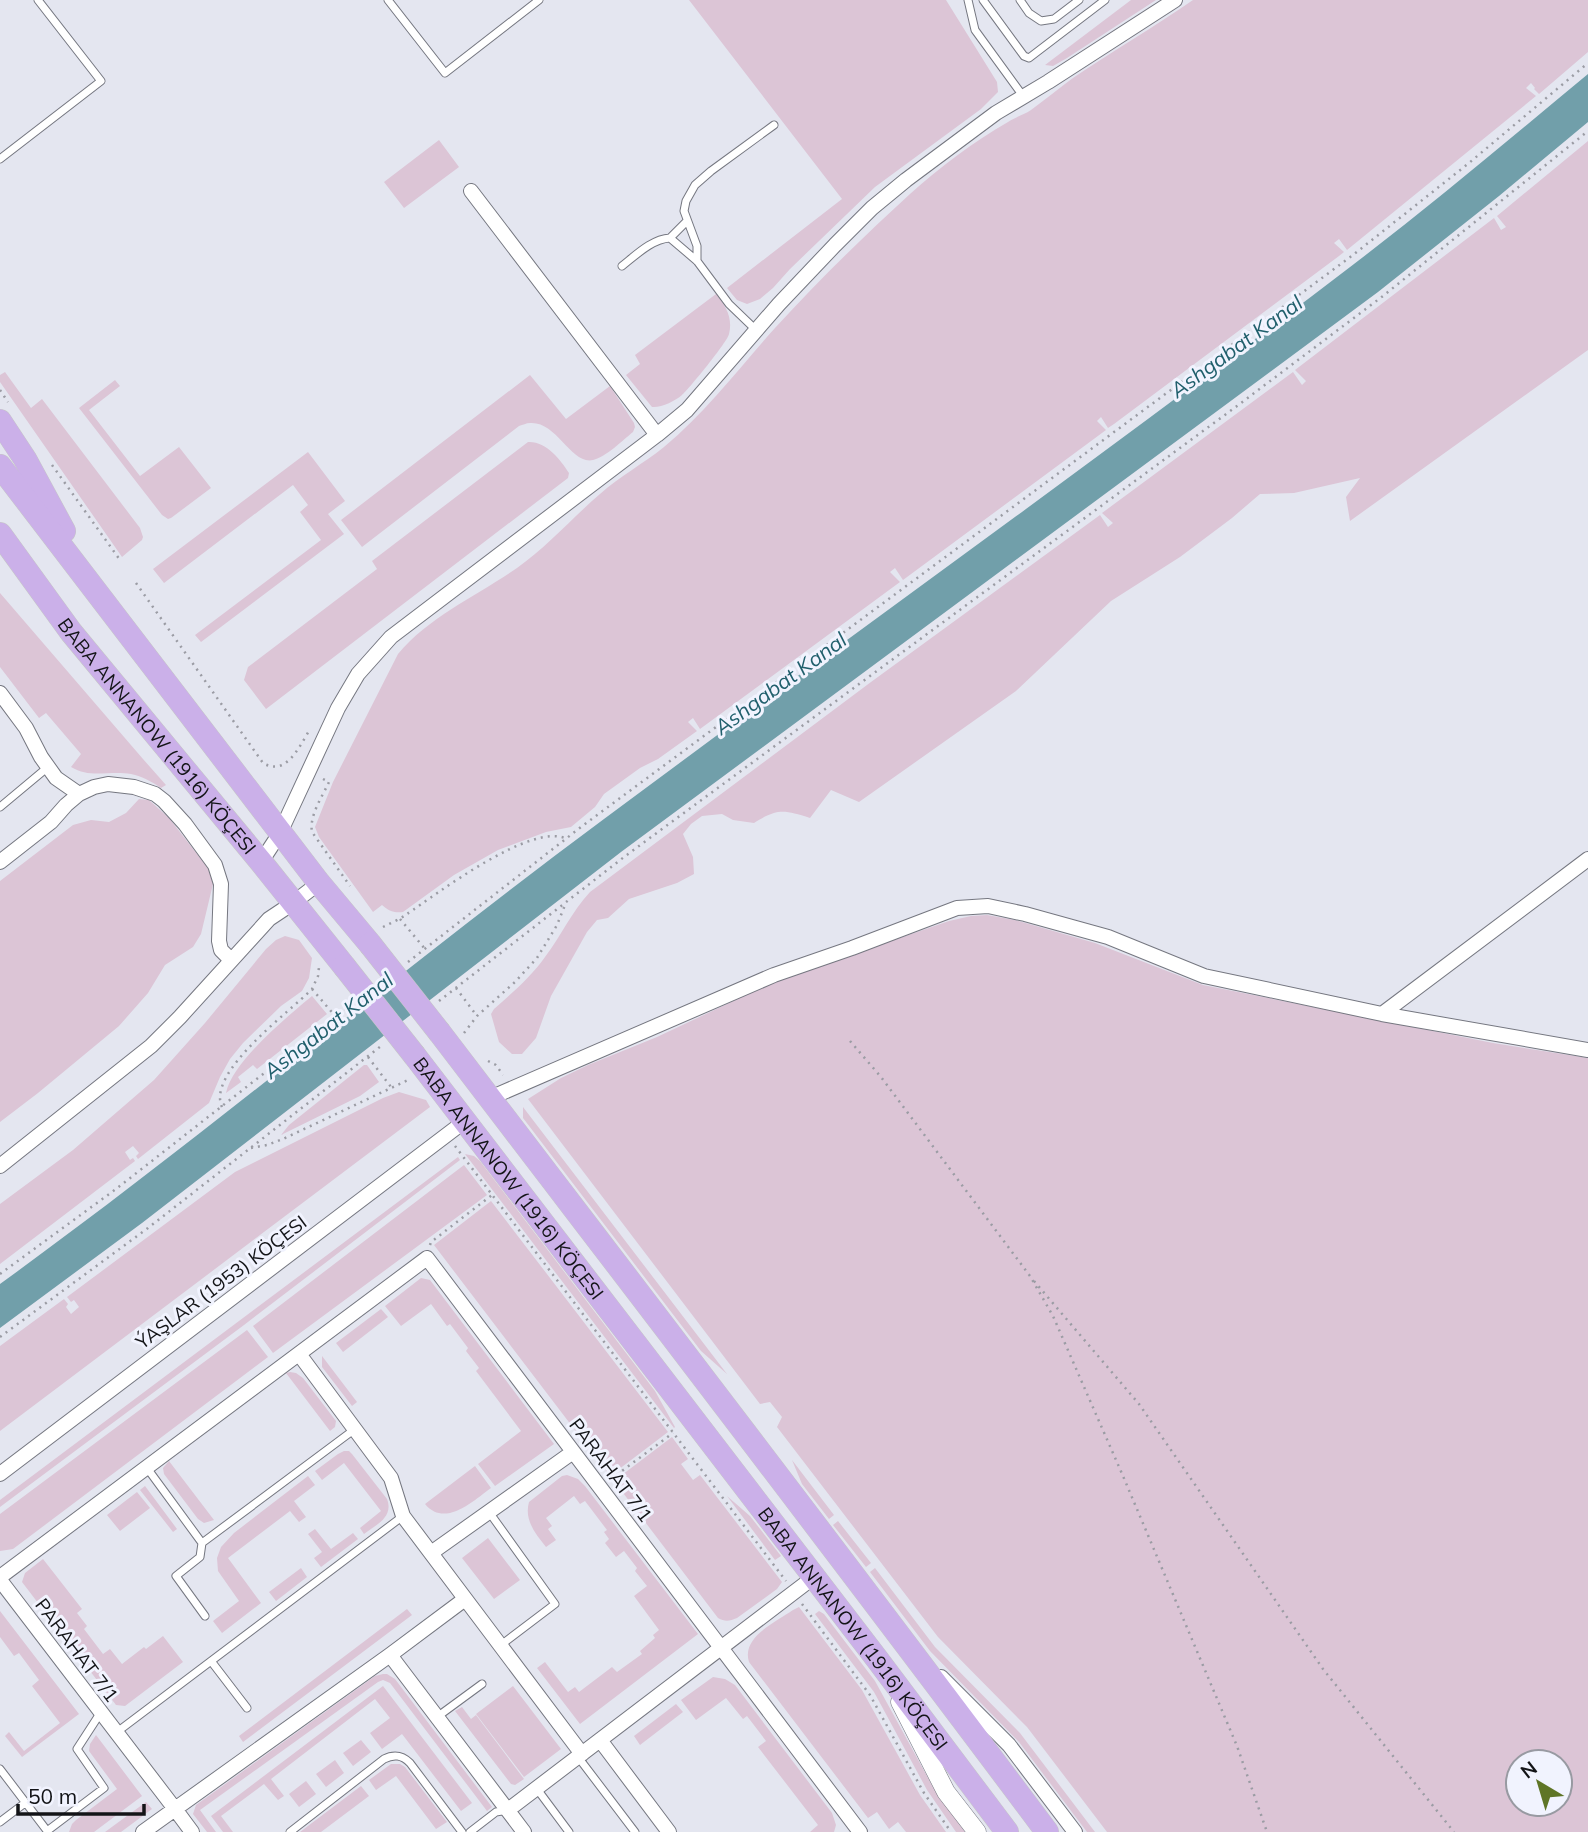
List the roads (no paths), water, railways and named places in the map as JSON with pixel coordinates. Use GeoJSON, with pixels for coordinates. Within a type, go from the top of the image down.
{"type":"FeatureCollection","features":[{"type":"Feature","properties":{"kind":"main road"},"geometry":{"type":"LineString","coordinates":[[4,412],[25,458],[97,592]]}},
{"type":"Feature","properties":{"kind":"main road","name":"BABA ANNANOW (1916) KÖÇESI"},"geometry":{"type":"LineString","coordinates":[[0,466],[319,883],[375,936],[440,1033],[903,1639],[1046,1832]]}},
{"type":"Feature","properties":{"kind":"main road","name":"BABA ANNANOW (1916) KÖÇESI"},"geometry":{"type":"LineString","coordinates":[[0,534],[71,632],[344,966],[413,1067],[465,1121],[1007,1832]]}},
{"type":"Feature","properties":{"kind":"main road"},"geometry":{"type":"LineString","coordinates":[[0,558],[71,632]]}},
{"type":"Feature","properties":{"kind":"street"},"geometry":{"type":"LineString","coordinates":[[261,862],[280,833],[338,708],[358,674],[391,637],[687,410],[757,330],[872,208],[948,147],[996,113],[1175,0]]}},
{"type":"Feature","properties":{"kind":"street"},"geometry":{"type":"LineString","coordinates":[[471,191],[657,435]]}},
{"type":"Feature","properties":{"kind":"street"},"geometry":{"type":"LineString","coordinates":[[0,694],[26,728],[56,778],[79,794]]}},
{"type":"Feature","properties":{"kind":"street"},"geometry":{"type":"LineString","coordinates":[[0,862],[51,822],[79,794],[94,787],[108,784],[155,794],[185,824],[215,865],[220,877],[219,941],[222,950],[231,960]]}},
{"type":"Feature","properties":{"kind":"street"},"geometry":{"type":"LineString","coordinates":[[1382,1014],[1588,859]]}},
{"type":"Feature","properties":{"kind":"street"},"geometry":{"type":"LineString","coordinates":[[0,1166],[151,1046],[269,919],[319,883]]}},
{"type":"Feature","properties":{"kind":"street"},"geometry":{"type":"LineString","coordinates":[[490,1098],[774,975],[957,908],[988,906],[1108,937],[1204,976],[1382,1014],[1588,1049]]}},
{"type":"Feature","properties":{"kind":"street","name":"ÝAŞLAR (1953) KÖÇESI"},"geometry":{"type":"LineString","coordinates":[[0,1474],[465,1121]]}},
{"type":"Feature","properties":{"kind":"street","name":"PARAHAT 7/1"},"geometry":{"type":"LineString","coordinates":[[192,1832],[0,1578],[427,1258],[860,1832]]}},
{"type":"Feature","properties":{"kind":"street"},"geometry":{"type":"LineString","coordinates":[[299,1354],[391,1478],[403,1516],[580,1755]]}},
{"type":"Feature","properties":{"kind":"street"},"geometry":{"type":"LineString","coordinates":[[431,1553],[573,1452]]}},
{"type":"Feature","properties":{"kind":"street"},"geometry":{"type":"LineString","coordinates":[[508,1810],[814,1577]]}},
{"type":"Feature","properties":{"kind":"street"},"geometry":{"type":"LineString","coordinates":[[142,1832],[465,1599]]}},
{"type":"Feature","properties":{"kind":"street","name":"BABA ANNANOW (1916) KÖÇESI"},"geometry":{"type":"LineString","coordinates":[[903,1639],[1009,1745],[1075,1832]]}},
{"type":"Feature","properties":{"kind":"street"},"geometry":{"type":"LineString","coordinates":[[390,1655],[524,1832]]}},
{"type":"Feature","properties":{"kind":"street"},"geometry":{"type":"LineString","coordinates":[[877,1659],[947,1792],[977,1832]]}},
{"type":"Feature","properties":{"kind":"street"},"geometry":{"type":"LineString","coordinates":[[600,1740],[669,1832]]}},
{"type":"Feature","properties":{"kind":"lane"},"geometry":{"type":"LineString","coordinates":[[0,159],[101,81],[38,0]]}},
{"type":"Feature","properties":{"kind":"lane"},"geometry":{"type":"LineString","coordinates":[[388,0],[445,73],[539,0]]}},
{"type":"Feature","properties":{"kind":"lane"},"geometry":{"type":"LineString","coordinates":[[968,0],[975,30],[1024,97]]}},
{"type":"Feature","properties":{"kind":"lane"},"geometry":{"type":"LineString","coordinates":[[983,0],[1024,56],[1029,58],[1105,0]]}},
{"type":"Feature","properties":{"kind":"lane"},"geometry":{"type":"LineString","coordinates":[[1020,0],[1030,13],[1041,21],[1054,19],[1079,0]]}},
{"type":"Feature","properties":{"kind":"lane"},"geometry":{"type":"LineString","coordinates":[[697,261],[697,246],[684,211],[695,185],[774,125]]}},
{"type":"Feature","properties":{"kind":"lane"},"geometry":{"type":"LineString","coordinates":[[670,238],[687,221]]}},
{"type":"Feature","properties":{"kind":"lane"},"geometry":{"type":"LineString","coordinates":[[622,266],[650,245],[663,238],[670,238],[697,261],[729,304],[757,330]]}},
{"type":"Feature","properties":{"kind":"lane"},"geometry":{"type":"LineString","coordinates":[[0,807],[48,767]]}},
{"type":"Feature","properties":{"kind":"lane"},"geometry":{"type":"LineString","coordinates":[[202,1543],[355,1429]]}},
{"type":"Feature","properties":{"kind":"lane"},"geometry":{"type":"LineString","coordinates":[[146,1468],[202,1543],[200,1558],[176,1576],[205,1616]]}},
{"type":"Feature","properties":{"kind":"lane"},"geometry":{"type":"LineString","coordinates":[[489,1512],[555,1604],[500,1645]]}},
{"type":"Feature","properties":{"kind":"lane"},"geometry":{"type":"LineString","coordinates":[[117,1733],[403,1516]]}},
{"type":"Feature","properties":{"kind":"lane"},"geometry":{"type":"LineString","coordinates":[[211,1661],[247,1708]]}},
{"type":"Feature","properties":{"kind":"lane"},"geometry":{"type":"LineString","coordinates":[[437,1717],[482,1684]]}},
{"type":"Feature","properties":{"kind":"lane"},"geometry":{"type":"LineString","coordinates":[[0,1769],[47,1832],[104,1788],[77,1749],[101,1712]]}},
{"type":"Feature","properties":{"kind":"lane"},"geometry":{"type":"LineString","coordinates":[[580,1755],[635,1832]]}},
{"type":"Feature","properties":{"kind":"lane"},"geometry":{"type":"LineString","coordinates":[[290,1832],[391,1756],[405,1758],[410,1763],[462,1832]]}},
{"type":"Feature","properties":{"kind":"lane"},"geometry":{"type":"LineString","coordinates":[[536,1788],[569,1832]]}},
{"type":"Feature","properties":{"kind":"lane"},"geometry":{"type":"LineString","coordinates":[[0,1822],[25,1803]]}},
{"type":"Feature","properties":{"kind":"lane"},"geometry":{"type":"LineString","coordinates":[[470,1832],[496,1812],[508,1810]]}},
{"type":"Feature","properties":{"kind":"water"},"geometry":{"type":"Polygon","coordinates":[[[1588,74],[1588,122],[1378,292],[621,852],[142,1223],[0,1328],[0,1284],[153,1170],[528,876],[1354,264],[1588,74]]]}},
{"type":"Feature","properties":{"kind":"water label","name":"Ashgabat Kanal"},"geometry":{"type":"Point","coordinates":[1236,346]}},
{"type":"Feature","properties":{"kind":"water label","name":"Ashgabat Kanal"},"geometry":{"type":"Point","coordinates":[780,683]}},
{"type":"Feature","properties":{"kind":"water label","name":"Ashgabat Kanal"},"geometry":{"type":"Point","coordinates":[328,1025]}}]}
